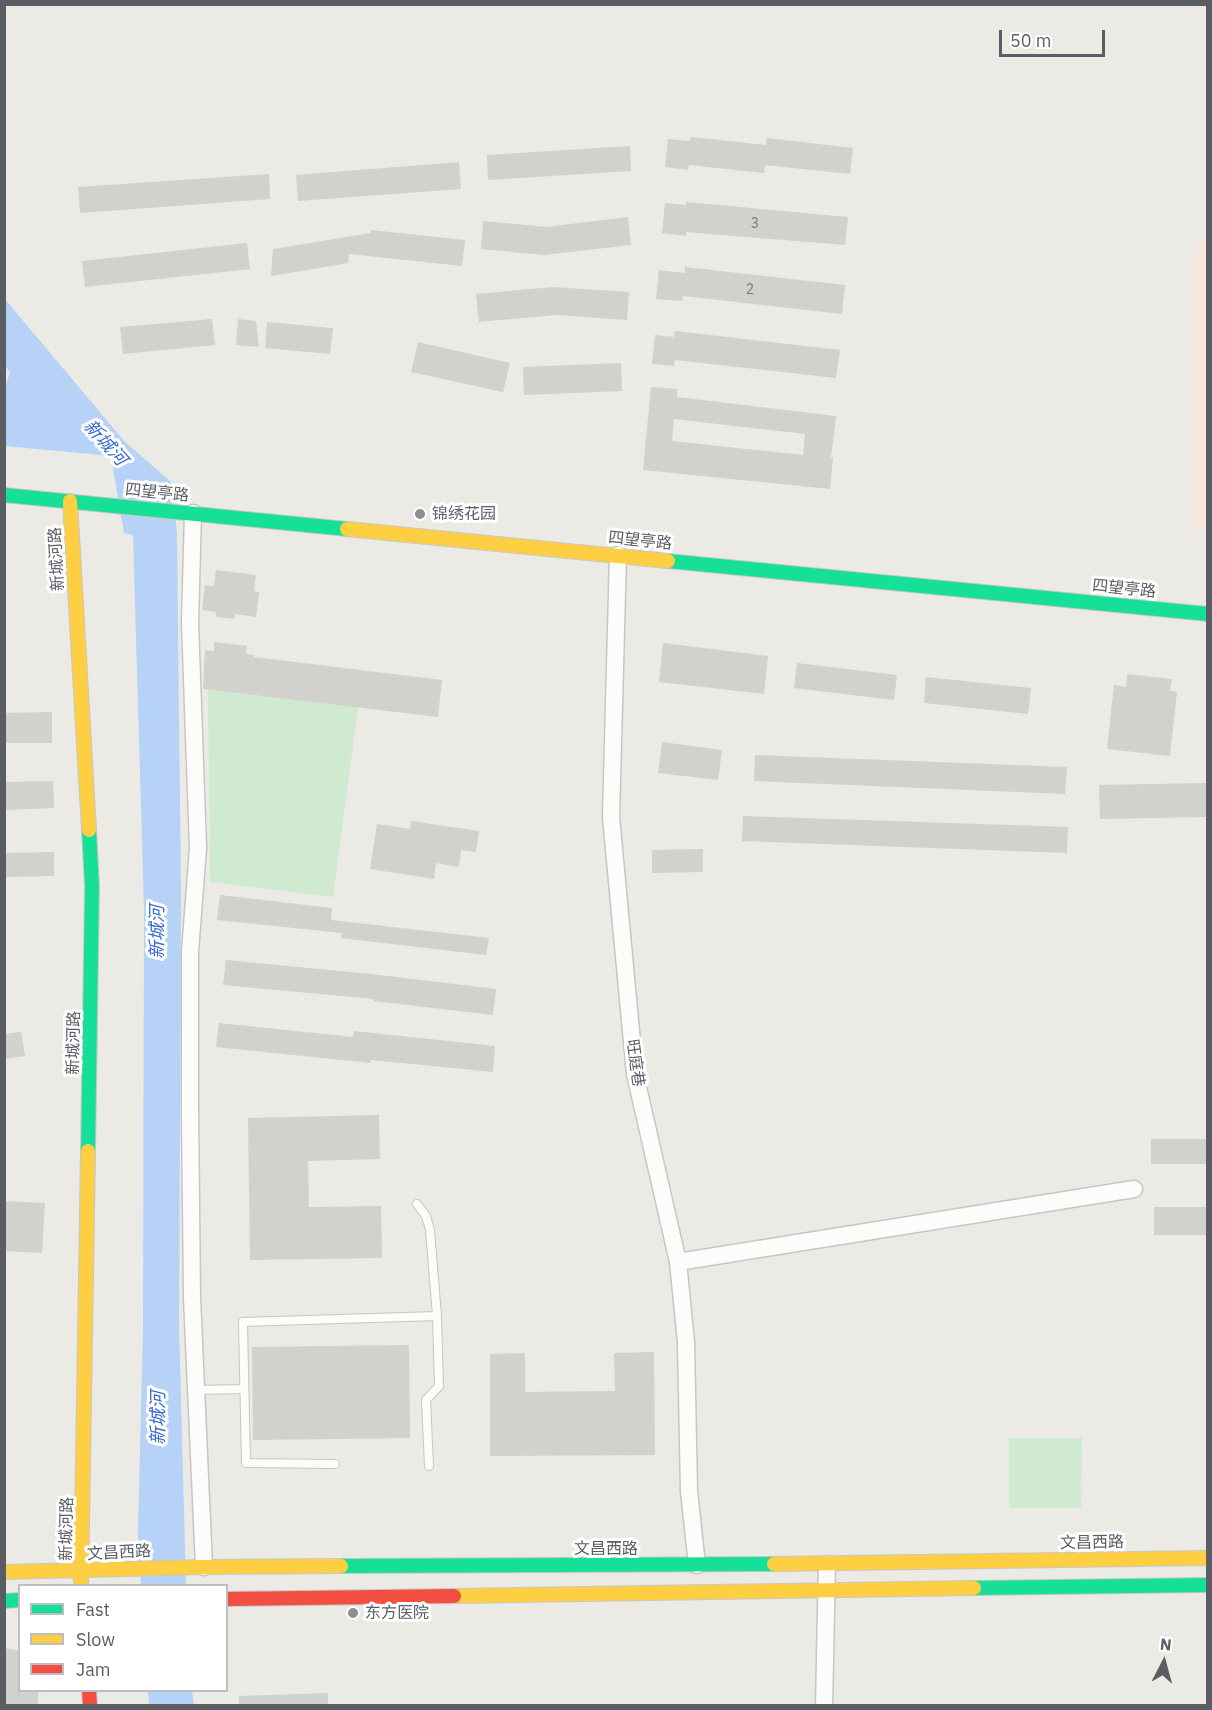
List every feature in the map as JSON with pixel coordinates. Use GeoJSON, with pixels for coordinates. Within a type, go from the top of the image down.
{"type":"FeatureCollection","features":[{"type":"Feature","properties":{"kind":"street","name":"四望亭路"},"geometry":{"type":"LineString","coordinates":[[4,495],[1208,614]]}},
{"type":"Feature","properties":{"kind":"street","name":"新城河路"},"geometry":{"type":"LineString","coordinates":[[70,501],[92,886],[82,1578]]}},
{"type":"Feature","properties":{"kind":"street"},"geometry":{"type":"LineString","coordinates":[[193,513],[190,622],[198,848],[190,952],[190,1109],[199,1567]]}},
{"type":"Feature","properties":{"kind":"street","name":"旺庭巷"},"geometry":{"type":"LineString","coordinates":[[618,555],[611,817],[635,1074],[678,1262],[686,1342],[689,1491],[697,1565]]}},
{"type":"Feature","properties":{"kind":"street"},"geometry":{"type":"LineString","coordinates":[[678,1262],[1134,1189]]}},
{"type":"Feature","properties":{"kind":"street","name":"文昌西路"},"geometry":{"type":"LineString","coordinates":[[4,1572],[82,1578],[122,1569],[199,1567],[827,1564],[1208,1558]]}},
{"type":"Feature","properties":{"kind":"street"},"geometry":{"type":"LineString","coordinates":[[824,1706],[827,1564]]}},
{"type":"Feature","properties":{"kind":"street"},"geometry":{"type":"LineString","coordinates":[[228,1599],[1208,1585]]}},
{"type":"Feature","properties":{"kind":"lane"},"geometry":{"type":"LineString","coordinates":[[417,1204],[426,1216],[430,1230],[437,1316],[439,1386],[426,1400],[429,1466]]}},
{"type":"Feature","properties":{"kind":"lane"},"geometry":{"type":"LineString","coordinates":[[335,1464],[246,1462],[243,1322],[437,1316]]}},
{"type":"Feature","properties":{"kind":"lane"},"geometry":{"type":"LineString","coordinates":[[196,1390],[244,1389]]}},
{"type":"Feature","properties":{"kind":"shaded area"},"geometry":{"type":"Polygon","coordinates":[[[1207,234],[1207,533],[1193,532],[1190,259],[1207,234]]]}},
{"type":"Feature","properties":{"kind":"green space"},"geometry":{"type":"Polygon","coordinates":[[[208,690],[358,707],[333,897],[210,882],[208,690]]]}},
{"type":"Feature","properties":{"kind":"green space"},"geometry":{"type":"Polygon","coordinates":[[[1009,1438],[1082,1438],[1081,1508],[1009,1508],[1009,1438]]]}},
{"type":"Feature","properties":{"kind":"water","name":"新城河"},"geometry":{"type":"Polygon","coordinates":[[[4,298],[124,441],[171,482],[177,533],[181,894],[179,1326],[186,1584],[141,1584],[138,1533],[143,1327],[144,909],[133,535],[124,533],[111,456],[5,446],[5,386],[10,373],[5,365],[4,298]]]}},
{"type":"Feature","properties":{"kind":"water"},"geometry":{"type":"Polygon","coordinates":[[[148,1692],[192,1692],[194,1705],[149,1705],[148,1692]]]}},
{"type":"Feature","properties":{"kind":"building"},"geometry":{"type":"Polygon","coordinates":[[[691,137],[766,145],[767,138],[853,148],[850,174],[765,165],[764,173],[689,165],[688,170],[665,167],[668,139],[690,141],[691,137]]]}},
{"type":"Feature","properties":{"kind":"building"},"geometry":{"type":"Polygon","coordinates":[[[630,146],[631,171],[488,180],[487,155],[630,146]]]}},
{"type":"Feature","properties":{"kind":"building"},"geometry":{"type":"Polygon","coordinates":[[[459,162],[461,189],[298,201],[296,175],[459,162]]]}},
{"type":"Feature","properties":{"kind":"building"},"geometry":{"type":"Polygon","coordinates":[[[269,174],[270,199],[80,213],[78,187],[269,174]]]}},
{"type":"Feature","properties":{"kind":"building"},"geometry":{"type":"Polygon","coordinates":[[[686,202],[848,217],[845,245],[686,232],[686,236],[662,233],[665,203],[686,205],[686,202]]]}},
{"type":"Feature","properties":{"kind":"building"},"geometry":{"type":"Polygon","coordinates":[[[628,217],[631,245],[544,255],[481,249],[483,221],[546,227],[628,217]]]}},
{"type":"Feature","properties":{"kind":"building"},"geometry":{"type":"Polygon","coordinates":[[[371,230],[465,240],[462,266],[349,254],[348,263],[271,276],[273,249],[371,233],[371,230]]]}},
{"type":"Feature","properties":{"kind":"building"},"geometry":{"type":"Polygon","coordinates":[[[247,243],[250,269],[85,287],[82,261],[247,243]]]}},
{"type":"Feature","properties":{"kind":"building"},"geometry":{"type":"Polygon","coordinates":[[[685,267],[845,285],[842,314],[683,296],[682,301],[656,299],[659,270],[685,273],[685,267]]]}},
{"type":"Feature","properties":{"kind":"building"},"geometry":{"type":"Polygon","coordinates":[[[553,287],[629,292],[627,320],[556,315],[479,322],[476,294],[553,287]]]}},
{"type":"Feature","properties":{"kind":"building"},"geometry":{"type":"Polygon","coordinates":[[[212,319],[215,345],[123,354],[120,327],[212,319]]]}},
{"type":"Feature","properties":{"kind":"building"},"geometry":{"type":"Polygon","coordinates":[[[238,319],[256,321],[259,347],[236,345],[238,319]]]}},
{"type":"Feature","properties":{"kind":"building"},"geometry":{"type":"Polygon","coordinates":[[[267,322],[333,328],[330,354],[265,348],[267,322]]]}},
{"type":"Feature","properties":{"kind":"building"},"geometry":{"type":"Polygon","coordinates":[[[675,331],[840,350],[836,378],[675,360],[674,366],[652,364],[655,335],[674,337],[675,331]]]}},
{"type":"Feature","properties":{"kind":"building"},"geometry":{"type":"Polygon","coordinates":[[[418,342],[510,363],[503,392],[411,372],[418,342]]]}},
{"type":"Feature","properties":{"kind":"building"},"geometry":{"type":"Polygon","coordinates":[[[621,363],[622,391],[524,395],[523,367],[621,363]]]}},
{"type":"Feature","properties":{"kind":"building"},"geometry":{"type":"Polygon","coordinates":[[[651,387],[677,389],[677,397],[836,416],[830,489],[643,470],[651,387]],[[674,419],[672,441],[803,455],[805,434],[674,419]]]}},
{"type":"Feature","properties":{"kind":"building"},"geometry":{"type":"Polygon","coordinates":[[[216,570],[256,575],[254,591],[259,592],[256,617],[235,614],[234,619],[216,617],[216,612],[202,610],[205,585],[214,586],[216,570]]]}},
{"type":"Feature","properties":{"kind":"building"},"geometry":{"type":"Polygon","coordinates":[[[214,642],[247,646],[246,654],[254,655],[254,657],[442,680],[438,717],[203,689],[205,650],[214,651],[214,642]]]}},
{"type":"Feature","properties":{"kind":"building"},"geometry":{"type":"Polygon","coordinates":[[[663,643],[768,656],[764,694],[659,682],[663,643]]]}},
{"type":"Feature","properties":{"kind":"building"},"geometry":{"type":"Polygon","coordinates":[[[797,663],[897,675],[894,700],[794,688],[797,663]]]}},
{"type":"Feature","properties":{"kind":"building"},"geometry":{"type":"Polygon","coordinates":[[[1127,674],[1172,679],[1170,691],[1177,692],[1170,756],[1107,749],[1114,685],[1126,687],[1127,674]]]}},
{"type":"Feature","properties":{"kind":"building"},"geometry":{"type":"Polygon","coordinates":[[[926,677],[1031,688],[1028,714],[924,703],[926,677]]]}},
{"type":"Feature","properties":{"kind":"building"},"geometry":{"type":"Polygon","coordinates":[[[52,712],[52,743],[4,743],[4,713],[52,712]]]}},
{"type":"Feature","properties":{"kind":"building"},"geometry":{"type":"Polygon","coordinates":[[[662,742],[722,750],[718,780],[658,773],[662,742]]]}},
{"type":"Feature","properties":{"kind":"building"},"geometry":{"type":"Polygon","coordinates":[[[755,755],[1067,767],[1065,794],[754,781],[755,755]]]}},
{"type":"Feature","properties":{"kind":"building"},"geometry":{"type":"Polygon","coordinates":[[[53,781],[54,808],[4,810],[4,782],[53,781]]]}},
{"type":"Feature","properties":{"kind":"building"},"geometry":{"type":"Polygon","coordinates":[[[1208,783],[1208,817],[1100,819],[1099,785],[1208,783]]]}},
{"type":"Feature","properties":{"kind":"building"},"geometry":{"type":"Polygon","coordinates":[[[743,816],[1068,827],[1067,853],[742,841],[743,816]]]}},
{"type":"Feature","properties":{"kind":"building"},"geometry":{"type":"Polygon","coordinates":[[[411,821],[479,831],[476,852],[461,850],[459,867],[436,863],[434,879],[370,869],[377,824],[410,829],[411,821]]]}},
{"type":"Feature","properties":{"kind":"building"},"geometry":{"type":"Polygon","coordinates":[[[703,849],[703,872],[652,873],[652,850],[703,849]]]}},
{"type":"Feature","properties":{"kind":"building"},"geometry":{"type":"Polygon","coordinates":[[[54,852],[54,876],[4,877],[4,853],[54,852]]]}},
{"type":"Feature","properties":{"kind":"building"},"geometry":{"type":"Polygon","coordinates":[[[220,895],[332,908],[331,920],[489,938],[486,955],[341,938],[342,933],[217,920],[220,895]]]}},
{"type":"Feature","properties":{"kind":"building"},"geometry":{"type":"Polygon","coordinates":[[[226,960],[496,989],[493,1015],[374,1001],[374,999],[223,985],[226,960]]]}},
{"type":"Feature","properties":{"kind":"building"},"geometry":{"type":"Polygon","coordinates":[[[219,1023],[353,1037],[354,1031],[495,1046],[493,1072],[371,1060],[371,1063],[216,1047],[219,1023]]]}},
{"type":"Feature","properties":{"kind":"building"},"geometry":{"type":"Polygon","coordinates":[[[21,1032],[25,1056],[4,1059],[4,1034],[21,1032]]]}},
{"type":"Feature","properties":{"kind":"building"},"geometry":{"type":"Polygon","coordinates":[[[379,1115],[380,1159],[308,1161],[309,1207],[381,1206],[382,1258],[250,1260],[248,1118],[379,1115]]]}},
{"type":"Feature","properties":{"kind":"building"},"geometry":{"type":"Polygon","coordinates":[[[1151,1139],[1208,1139],[1208,1164],[1151,1164],[1151,1139]]]}},
{"type":"Feature","properties":{"kind":"building"},"geometry":{"type":"Polygon","coordinates":[[[4,1201],[45,1203],[42,1253],[4,1251],[4,1201]]]}},
{"type":"Feature","properties":{"kind":"building"},"geometry":{"type":"Polygon","coordinates":[[[1154,1207],[1208,1207],[1208,1235],[1154,1235],[1154,1207]]]}},
{"type":"Feature","properties":{"kind":"building"},"geometry":{"type":"Polygon","coordinates":[[[409,1345],[410,1438],[253,1440],[252,1347],[409,1345]]]}},
{"type":"Feature","properties":{"kind":"building"},"geometry":{"type":"Polygon","coordinates":[[[654,1352],[655,1455],[490,1456],[490,1354],[525,1353],[525,1392],[615,1391],[614,1353],[654,1352]]]}},
{"type":"Feature","properties":{"kind":"building"},"geometry":{"type":"Polygon","coordinates":[[[4,1648],[18,1651],[18,1692],[38,1692],[38,1706],[4,1706],[4,1648]]]}},
{"type":"Feature","properties":{"kind":"building"},"geometry":{"type":"Polygon","coordinates":[[[328,1693],[328,1706],[239,1706],[239,1696],[328,1693]]]}},
{"type":"Feature","properties":{"kind":"traffic: fast"},"geometry":{"type":"LineString","coordinates":[[4,495],[347,529]]}},
{"type":"Feature","properties":{"kind":"traffic: fast"},"geometry":{"type":"LineString","coordinates":[[668,561],[1208,614]]}},
{"type":"Feature","properties":{"kind":"traffic: fast"},"geometry":{"type":"LineString","coordinates":[[88,1151],[92,886],[89,830]]}},
{"type":"Feature","properties":{"kind":"traffic: fast"},"geometry":{"type":"LineString","coordinates":[[341,1566],[774,1564]]}},
{"type":"Feature","properties":{"kind":"traffic: fast"},"geometry":{"type":"LineString","coordinates":[[974,1588],[1208,1585]]}},
{"type":"Feature","properties":{"kind":"traffic: fast"},"geometry":{"type":"LineString","coordinates":[[4,1601],[18,1600]]}},
{"type":"Feature","properties":{"kind":"traffic: slow"},"geometry":{"type":"LineString","coordinates":[[70,501],[89,830]]}},
{"type":"Feature","properties":{"kind":"traffic: slow"},"geometry":{"type":"LineString","coordinates":[[347,529],[668,561]]}},
{"type":"Feature","properties":{"kind":"traffic: slow"},"geometry":{"type":"LineString","coordinates":[[81,1584],[88,1151]]}},
{"type":"Feature","properties":{"kind":"traffic: slow"},"geometry":{"type":"LineString","coordinates":[[774,1564],[1208,1558]]}},
{"type":"Feature","properties":{"kind":"traffic: slow"},"geometry":{"type":"LineString","coordinates":[[4,1572],[341,1566]]}},
{"type":"Feature","properties":{"kind":"traffic: slow"},"geometry":{"type":"LineString","coordinates":[[454,1596],[974,1588]]}},
{"type":"Feature","properties":{"kind":"traffic: jam"},"geometry":{"type":"LineString","coordinates":[[228,1599],[454,1596]]}},
{"type":"Feature","properties":{"kind":"traffic: jam"},"geometry":{"type":"LineString","coordinates":[[89,1692],[90,1706]]}},
{"type":"Feature","properties":{"kind":"place","name":"锦绣花园"},"geometry":{"type":"Point","coordinates":[420,514]}},
{"type":"Feature","properties":{"kind":"place","name":"东方医院"},"geometry":{"type":"Point","coordinates":[353,1613]}}]}
